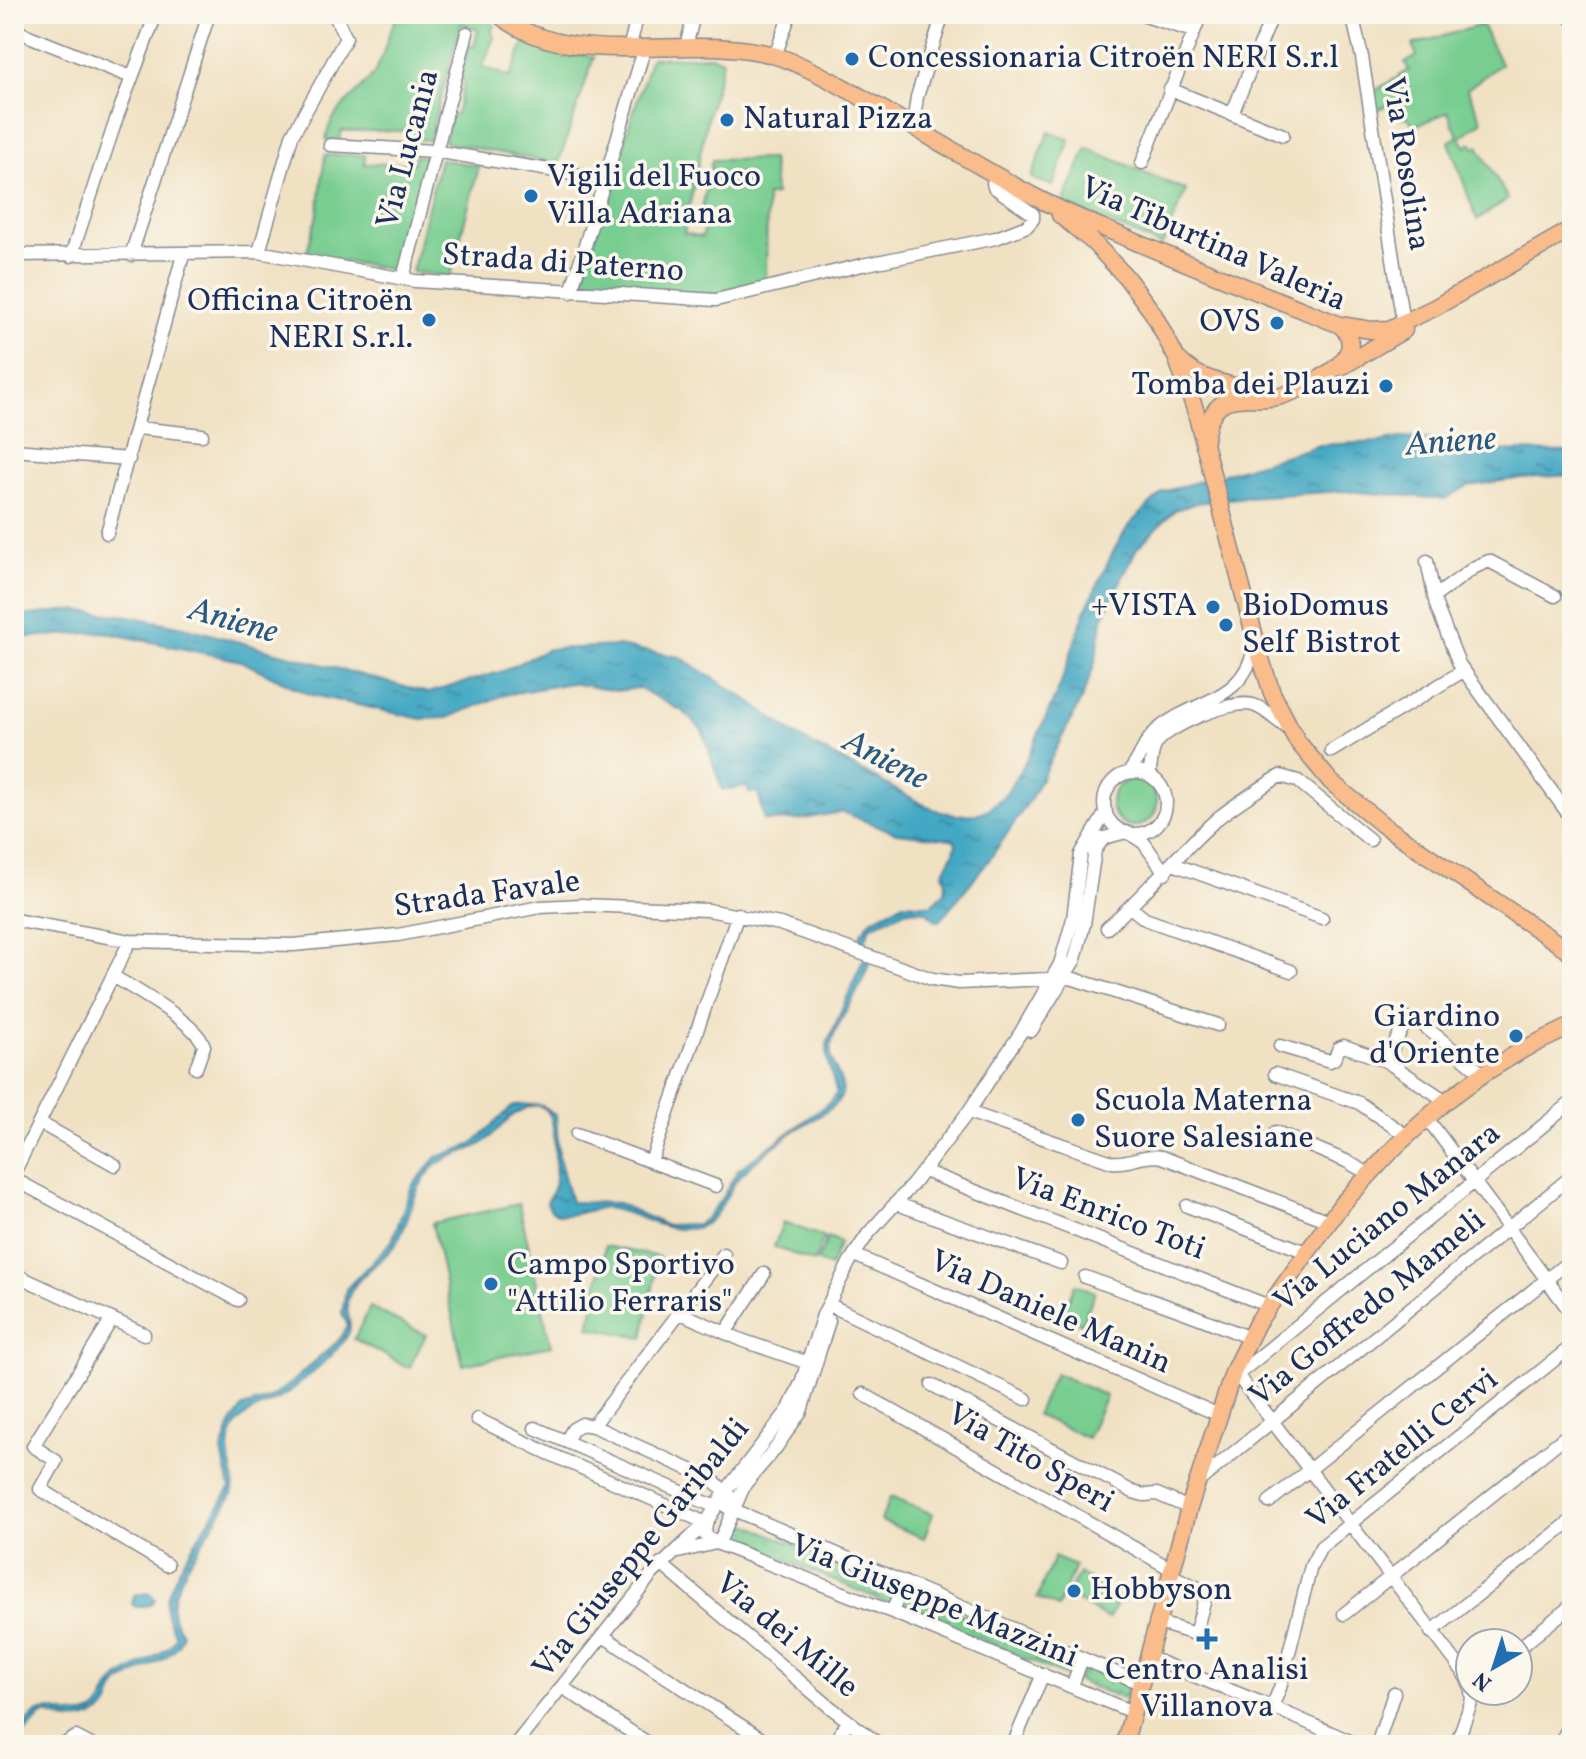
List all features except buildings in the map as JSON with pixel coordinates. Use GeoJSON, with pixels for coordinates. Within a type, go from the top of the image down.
{"type":"FeatureCollection","features":[{"type":"Feature","properties":{"kind":"main road","name":"Via Tiburtina Valeria"},"geometry":{"type":"LineString","coordinates":[[498,14],[578,44],[636,49],[736,48],[775,56],[823,76],[1041,200],[1340,325],[1349,335],[1351,343],[1343,360],[1329,373]]}},
{"type":"Feature","properties":{"kind":"main road","name":"Via Tiburtina Valeria"},"geometry":{"type":"LineString","coordinates":[[1041,200],[1093,242],[1140,294],[1176,357],[1195,409],[1255,641],[1271,689],[1290,729],[1318,770],[1391,831],[1572,953]]}},
{"type":"Feature","properties":{"kind":"main road"},"geometry":{"type":"LineString","coordinates":[[1093,242],[1105,229]]}},
{"type":"Feature","properties":{"kind":"main road"},"geometry":{"type":"LineString","coordinates":[[1340,325],[1389,329],[1434,308],[1572,229]]}},
{"type":"Feature","properties":{"kind":"main road"},"geometry":{"type":"LineString","coordinates":[[1204,446],[1207,429],[1216,410],[1232,400],[1281,396],[1399,333],[1434,308]]}},
{"type":"Feature","properties":{"kind":"main road"},"geometry":{"type":"LineString","coordinates":[[1176,357],[1186,368],[1203,376],[1281,396]]}},
{"type":"Feature","properties":{"kind":"main road"},"geometry":{"type":"LineString","coordinates":[[1124,1745],[1189,1508],[1219,1415],[1249,1338],[1329,1221],[1407,1136],[1446,1101],[1483,1074],[1524,1049],[1572,1026]]}},
{"type":"Feature","properties":{"kind":"street"},"geometry":{"type":"LineString","coordinates":[[71,256],[131,77],[156,14]]}},
{"type":"Feature","properties":{"kind":"street"},"geometry":{"type":"LineString","coordinates":[[131,255],[209,14]]}},
{"type":"Feature","properties":{"kind":"street"},"geometry":{"type":"LineString","coordinates":[[259,252],[294,133],[346,38],[334,14]]}},
{"type":"Feature","properties":{"kind":"street"},"geometry":{"type":"LineString","coordinates":[[571,292],[604,179],[636,49],[638,14]]}},
{"type":"Feature","properties":{"kind":"street"},"geometry":{"type":"LineString","coordinates":[[686,47],[694,14]]}},
{"type":"Feature","properties":{"kind":"street"},"geometry":{"type":"LineString","coordinates":[[775,56],[790,14]]}},
{"type":"Feature","properties":{"kind":"street"},"geometry":{"type":"LineString","coordinates":[[913,125],[917,94],[943,14]]}},
{"type":"Feature","properties":{"kind":"street"},"geometry":{"type":"LineString","coordinates":[[1139,14],[1193,31]]}},
{"type":"Feature","properties":{"kind":"street"},"geometry":{"type":"LineString","coordinates":[[1142,163],[1201,14]]}},
{"type":"Feature","properties":{"kind":"street"},"geometry":{"type":"LineString","coordinates":[[1232,114],[1273,14]]}},
{"type":"Feature","properties":{"kind":"street","name":"Via Rosolina"},"geometry":{"type":"LineString","coordinates":[[1352,14],[1362,57],[1403,323]]}},
{"type":"Feature","properties":{"kind":"street"},"geometry":{"type":"LineString","coordinates":[[1568,14],[1572,19]]}},
{"type":"Feature","properties":{"kind":"street"},"geometry":{"type":"LineString","coordinates":[[14,30],[131,77]]}},
{"type":"Feature","properties":{"kind":"street","name":"Via Lucania"},"geometry":{"type":"LineString","coordinates":[[403,278],[467,33]]}},
{"type":"Feature","properties":{"kind":"street"},"geometry":{"type":"LineString","coordinates":[[1170,89],[1283,135]]}},
{"type":"Feature","properties":{"kind":"street"},"geometry":{"type":"LineString","coordinates":[[330,145],[434,151],[604,179]]}},
{"type":"Feature","properties":{"kind":"street","name":"Strada di Paterno"},"geometry":{"type":"LineString","coordinates":[[14,255],[259,252],[403,278],[716,300],[862,265],[996,238],[1027,226],[1033,218],[1028,209],[994,187],[997,176]]}},
{"type":"Feature","properties":{"kind":"street"},"geometry":{"type":"LineString","coordinates":[[107,533],[183,255]]}},
{"type":"Feature","properties":{"kind":"street"},"geometry":{"type":"LineString","coordinates":[[1195,409],[1205,413],[1216,410]]}},
{"type":"Feature","properties":{"kind":"street"},"geometry":{"type":"LineString","coordinates":[[138,428],[202,435]]}},
{"type":"Feature","properties":{"kind":"street"},"geometry":{"type":"LineString","coordinates":[[14,450],[129,459]]}},
{"type":"Feature","properties":{"kind":"street"},"geometry":{"type":"LineString","coordinates":[[1427,561],[1434,597],[1463,671],[1572,819]]}},
{"type":"Feature","properties":{"kind":"street"},"geometry":{"type":"LineString","coordinates":[[1434,597],[1475,567],[1489,561],[1555,596]]}},
{"type":"Feature","properties":{"kind":"street"},"geometry":{"type":"LineString","coordinates":[[1128,773],[1157,730],[1239,682],[1251,662],[1255,641]]}},
{"type":"Feature","properties":{"kind":"street"},"geometry":{"type":"LineString","coordinates":[[1331,751],[1463,671]]}},
{"type":"Feature","properties":{"kind":"street"},"geometry":{"type":"LineString","coordinates":[[1149,775],[1154,748],[1162,737],[1233,703],[1252,704],[1290,729]]}},
{"type":"Feature","properties":{"kind":"street"},"geometry":{"type":"LineString","coordinates":[[1146,846],[1148,835],[1163,815],[1165,799],[1157,782],[1149,775],[1128,773],[1118,777],[1106,792],[1106,812],[1113,825],[1146,846],[1169,868],[1322,918]]}},
{"type":"Feature","properties":{"kind":"street"},"geometry":{"type":"LineString","coordinates":[[1107,928],[1216,820],[1280,776],[1298,781],[1370,840]]}},
{"type":"Feature","properties":{"kind":"street"},"geometry":{"type":"LineString","coordinates":[[1060,977],[1081,854],[1106,812]]}},
{"type":"Feature","properties":{"kind":"street"},"geometry":{"type":"LineString","coordinates":[[1060,977],[1081,941],[1094,853],[1104,838],[1152,829]]}},
{"type":"Feature","properties":{"kind":"street","name":"Strada Favale"},"geometry":{"type":"LineString","coordinates":[[14,920],[130,941],[315,944],[398,935],[514,911],[576,905],[708,910],[790,927],[932,979],[959,983],[1060,977]]}},
{"type":"Feature","properties":{"kind":"street"},"geometry":{"type":"LineString","coordinates":[[1130,907],[1145,919],[1291,971]]}},
{"type":"Feature","properties":{"kind":"street"},"geometry":{"type":"LineString","coordinates":[[651,1161],[738,914]]}},
{"type":"Feature","properties":{"kind":"street"},"geometry":{"type":"LineString","coordinates":[[14,1173],[17,1159],[40,1123],[130,941]]}},
{"type":"Feature","properties":{"kind":"street"},"geometry":{"type":"LineString","coordinates":[[113,976],[201,1038],[204,1046],[196,1068]]}},
{"type":"Feature","properties":{"kind":"street"},"geometry":{"type":"LineString","coordinates":[[1060,977],[1218,1025]]}},
{"type":"Feature","properties":{"kind":"street","name":"Via Giuseppe Garibaldi"},"geometry":{"type":"LineString","coordinates":[[716,1543],[737,1502],[801,1411],[834,1307],[861,1258],[974,1114],[1060,977]]}},
{"type":"Feature","properties":{"kind":"street","name":"Via Giuseppe Garibaldi"},"geometry":{"type":"LineString","coordinates":[[521,1743],[661,1564],[706,1523],[789,1409],[828,1303],[855,1252],[969,1111],[1060,977]]}},
{"type":"Feature","properties":{"kind":"street"},"geometry":{"type":"LineString","coordinates":[[1386,1061],[1404,1022],[1411,1018],[1483,1074]]}},
{"type":"Feature","properties":{"kind":"street"},"geometry":{"type":"LineString","coordinates":[[1280,1046],[1330,1061],[1344,1046],[1386,1061],[1446,1101]]}},
{"type":"Feature","properties":{"kind":"street"},"geometry":{"type":"LineString","coordinates":[[1275,1074],[1367,1107],[1407,1136]]}},
{"type":"Feature","properties":{"kind":"street","name":"Via Luciano Manara"},"geometry":{"type":"LineString","coordinates":[[1236,1372],[1572,1102]]}},
{"type":"Feature","properties":{"kind":"street"},"geometry":{"type":"LineString","coordinates":[[974,1114],[1112,1162],[1126,1162],[1149,1155],[1162,1157],[1329,1221]]}},
{"type":"Feature","properties":{"kind":"street"},"geometry":{"type":"LineString","coordinates":[[1427,1118],[1572,1314]]}},
{"type":"Feature","properties":{"kind":"street"},"geometry":{"type":"LineString","coordinates":[[40,1123],[115,1165]]}},
{"type":"Feature","properties":{"kind":"street"},"geometry":{"type":"LineString","coordinates":[[1276,1132],[1369,1174]]}},
{"type":"Feature","properties":{"kind":"street"},"geometry":{"type":"LineString","coordinates":[[577,1134],[716,1186]]}},
{"type":"Feature","properties":{"kind":"street","name":"Via Enrico Toti"},"geometry":{"type":"LineString","coordinates":[[929,1173],[1269,1306]]}},
{"type":"Feature","properties":{"kind":"street","name":"Via Goffredo Mameli"},"geometry":{"type":"LineString","coordinates":[[1198,1482],[1572,1176]]}},
{"type":"Feature","properties":{"kind":"street"},"geometry":{"type":"LineString","coordinates":[[14,1179],[238,1300]]}},
{"type":"Feature","properties":{"kind":"street"},"geometry":{"type":"LineString","coordinates":[[903,1206],[1061,1263]]}},
{"type":"Feature","properties":{"kind":"street"},"geometry":{"type":"LineString","coordinates":[[1187,1206],[1306,1252]]}},
{"type":"Feature","properties":{"kind":"street"},"geometry":{"type":"LineString","coordinates":[[593,1426],[724,1254]]}},
{"type":"Feature","properties":{"kind":"street","name":"Via Daniele Manin"},"geometry":{"type":"LineString","coordinates":[[861,1258],[1219,1415]]}},
{"type":"Feature","properties":{"kind":"street"},"geometry":{"type":"LineString","coordinates":[[1269,1502],[1572,1259]]}},
{"type":"Feature","properties":{"kind":"street"},"geometry":{"type":"LineString","coordinates":[[14,1274],[144,1334]]}},
{"type":"Feature","properties":{"kind":"street"},"geometry":{"type":"LineString","coordinates":[[725,1333],[764,1274]]}},
{"type":"Feature","properties":{"kind":"street"},"geometry":{"type":"LineString","coordinates":[[1085,1277],[1249,1338]]}},
{"type":"Feature","properties":{"kind":"street"},"geometry":{"type":"LineString","coordinates":[[834,1307],[1026,1399]]}},
{"type":"Feature","properties":{"kind":"street"},"geometry":{"type":"LineString","coordinates":[[678,1312],[808,1363]]}},
{"type":"Feature","properties":{"kind":"street"},"geometry":{"type":"LineString","coordinates":[[112,1319],[33,1446],[56,1461],[40,1489],[167,1565]]}},
{"type":"Feature","properties":{"kind":"street","name":"Via Fratelli Cervi"},"geometry":{"type":"LineString","coordinates":[[1272,1707],[1280,1688],[1314,1560],[1324,1544],[1572,1346]]}},
{"type":"Feature","properties":{"kind":"street"},"geometry":{"type":"LineString","coordinates":[[1236,1372],[1454,1660]]}},
{"type":"Feature","properties":{"kind":"street"},"geometry":{"type":"LineString","coordinates":[[932,1385],[1135,1494],[1157,1494],[1189,1508]]}},
{"type":"Feature","properties":{"kind":"street","name":"Via Tito Speri"},"geometry":{"type":"LineString","coordinates":[[863,1394],[1207,1592],[1195,1634],[1156,1622]]}},
{"type":"Feature","properties":{"kind":"street"},"geometry":{"type":"LineString","coordinates":[[477,1419],[706,1523],[705,1535],[716,1543]]}},
{"type":"Feature","properties":{"kind":"street"},"geometry":{"type":"LineString","coordinates":[[566,1441],[573,1429],[582,1424],[593,1426],[709,1478],[720,1500]]}},
{"type":"Feature","properties":{"kind":"street"},"geometry":{"type":"LineString","coordinates":[[535,1428],[720,1500]]}},
{"type":"Feature","properties":{"kind":"street"},"geometry":{"type":"LineString","coordinates":[[1344,1614],[1572,1431]]}},
{"type":"Feature","properties":{"kind":"street","name":"Via Giuseppe Mazzini"},"geometry":{"type":"LineString","coordinates":[[720,1500],[737,1502],[904,1582],[1140,1683]]}},
{"type":"Feature","properties":{"kind":"street"},"geometry":{"type":"LineString","coordinates":[[1431,1632],[1572,1520]]}},
{"type":"Feature","properties":{"kind":"street"},"geometry":{"type":"LineString","coordinates":[[671,1553],[716,1543]]}},
{"type":"Feature","properties":{"kind":"street","name":"Via Giuseppe Mazzini"},"geometry":{"type":"LineString","coordinates":[[716,1543],[1132,1712]]}},
{"type":"Feature","properties":{"kind":"street","name":"Via dei Mille"},"geometry":{"type":"LineString","coordinates":[[661,1564],[848,1722],[880,1745]]}},
{"type":"Feature","properties":{"kind":"street"},"geometry":{"type":"LineString","coordinates":[[892,1612],[904,1582]]}},
{"type":"Feature","properties":{"kind":"street"},"geometry":{"type":"LineString","coordinates":[[1534,1636],[1572,1605]]}},
{"type":"Feature","properties":{"kind":"street"},"geometry":{"type":"LineString","coordinates":[[603,1636],[771,1745]]}},
{"type":"Feature","properties":{"kind":"street"},"geometry":{"type":"LineString","coordinates":[[1147,1657],[1359,1745]]}},
{"type":"Feature","properties":{"kind":"street"},"geometry":{"type":"LineString","coordinates":[[1072,1686],[1082,1659]]}},
{"type":"Feature","properties":{"kind":"street"},"geometry":{"type":"LineString","coordinates":[[1013,1745],[1043,1674]]}},
{"type":"Feature","properties":{"kind":"street"},"geometry":{"type":"LineString","coordinates":[[562,1687],[651,1745]]}},
{"type":"Feature","properties":{"kind":"street"},"geometry":{"type":"LineString","coordinates":[[1377,1745],[1394,1693]]}},
{"type":"Feature","properties":{"kind":"street"},"geometry":{"type":"LineString","coordinates":[[1458,1744],[1470,1707]]}},
{"type":"Feature","properties":{"kind":"street"},"geometry":{"type":"LineString","coordinates":[[1560,1745],[1572,1719]]}},
{"type":"Feature","properties":{"kind":"street"},"geometry":{"type":"LineString","coordinates":[[832,1745],[848,1722]]}},
{"type":"Feature","properties":{"kind":"street"},"geometry":{"type":"LineString","coordinates":[[63,1745],[76,1737],[91,1745]]}},
{"type":"Feature","properties":{"kind":"green space"},"geometry":{"type":"Polygon","coordinates":[[[399,14],[481,14],[495,26],[491,30],[494,37],[483,67],[510,77],[525,41],[594,57],[558,164],[444,142],[465,81],[460,79],[469,46],[474,47],[478,30],[461,24],[429,140],[408,140],[408,131],[341,131],[340,140],[326,140],[337,113],[377,69],[399,14]]]}},
{"type":"Feature","properties":{"kind":"green space"},"geometry":{"type":"Polygon","coordinates":[[[1482,25],[1501,64],[1467,89],[1482,121],[1460,138],[1466,147],[1471,143],[1475,148],[1478,146],[1508,199],[1477,220],[1449,142],[1458,136],[1448,112],[1416,127],[1406,116],[1401,119],[1392,104],[1376,110],[1373,92],[1409,70],[1405,63],[1417,56],[1412,45],[1482,25]]]}},
{"type":"Feature","properties":{"kind":"green space"},"geometry":{"type":"Polygon","coordinates":[[[711,56],[723,60],[708,115],[684,233],[702,237],[708,215],[701,213],[712,160],[772,159],[775,195],[767,196],[766,283],[719,295],[581,287],[651,58],[711,56]]]}},
{"type":"Feature","properties":{"kind":"green space"},"geometry":{"type":"Polygon","coordinates":[[[1049,132],[1070,140],[1053,186],[1031,178],[1049,132]]]}},
{"type":"Feature","properties":{"kind":"green space"},"geometry":{"type":"Polygon","coordinates":[[[1087,148],[1186,190],[1162,246],[1063,203],[1087,148]]]}},
{"type":"Feature","properties":{"kind":"green space"},"geometry":{"type":"Polygon","coordinates":[[[325,155],[365,155],[365,164],[413,163],[415,156],[427,156],[414,208],[408,207],[398,243],[402,245],[395,270],[306,255],[318,212],[325,155]]]}},
{"type":"Feature","properties":{"kind":"green space"},"geometry":{"type":"Polygon","coordinates":[[[440,159],[479,166],[450,277],[412,272],[440,159]]]}},
{"type":"Feature","properties":{"kind":"green space"},"geometry":{"type":"Polygon","coordinates":[[[1134,780],[1150,787],[1157,803],[1150,819],[1134,826],[1118,819],[1111,803],[1118,787],[1134,780]]]}},
{"type":"Feature","properties":{"kind":"green space","name":"Campo Sportivo \"Attilio Ferraris\""},"geometry":{"type":"Polygon","coordinates":[[[519,1204],[551,1346],[463,1365],[432,1223],[519,1204]]]}},
{"type":"Feature","properties":{"kind":"green space"},"geometry":{"type":"Polygon","coordinates":[[[783,1222],[824,1237],[814,1262],[774,1247],[783,1222]]]}},
{"type":"Feature","properties":{"kind":"green space"},"geometry":{"type":"Polygon","coordinates":[[[828,1237],[840,1242],[830,1267],[817,1261],[828,1237]]]}},
{"type":"Feature","properties":{"kind":"green space"},"geometry":{"type":"Polygon","coordinates":[[[605,1246],[659,1257],[643,1338],[589,1327],[605,1246]]]}},
{"type":"Feature","properties":{"kind":"green space"},"geometry":{"type":"Polygon","coordinates":[[[1075,1284],[1095,1292],[1082,1324],[1062,1315],[1075,1284]]]}},
{"type":"Feature","properties":{"kind":"green space"},"geometry":{"type":"Polygon","coordinates":[[[370,1307],[426,1335],[409,1368],[354,1339],[370,1307]]]}},
{"type":"Feature","properties":{"kind":"green space"},"geometry":{"type":"Polygon","coordinates":[[[1055,1373],[1106,1396],[1087,1438],[1036,1415],[1055,1373]]]}},
{"type":"Feature","properties":{"kind":"green space"},"geometry":{"type":"Polygon","coordinates":[[[890,1497],[933,1514],[924,1538],[881,1521],[890,1497]]]}},
{"type":"Feature","properties":{"kind":"green space"},"geometry":{"type":"Polygon","coordinates":[[[735,1519],[895,1587],[898,1590],[892,1605],[729,1536],[735,1519]]]}},
{"type":"Feature","properties":{"kind":"green space"},"geometry":{"type":"Polygon","coordinates":[[[1054,1557],[1075,1566],[1058,1607],[1037,1598],[1054,1557]]]}},
{"type":"Feature","properties":{"kind":"green space"},"geometry":{"type":"Polygon","coordinates":[[[1079,1573],[1121,1598],[1108,1619],[1067,1595],[1079,1573]]]}},
{"type":"Feature","properties":{"kind":"green space"},"geometry":{"type":"Polygon","coordinates":[[[906,1590],[1076,1663],[1070,1678],[900,1605],[906,1590]]]}},
{"type":"Feature","properties":{"kind":"green space"},"geometry":{"type":"Polygon","coordinates":[[[1083,1667],[1129,1685],[1124,1699],[1077,1681],[1083,1667]]]}},
{"type":"Feature","properties":{"kind":"water","name":"Aniene"},"geometry":{"type":"Polygon","coordinates":[[[1399,438],[1441,440],[1492,451],[1572,452],[1572,475],[1468,486],[1445,499],[1346,491],[1245,497],[1197,503],[1175,510],[1137,548],[1103,617],[1095,663],[1081,700],[1031,798],[990,859],[940,921],[926,911],[907,910],[870,927],[866,948],[860,946],[861,933],[871,920],[904,903],[931,905],[945,892],[943,873],[956,842],[896,833],[842,812],[797,820],[764,821],[758,792],[749,793],[747,786],[722,790],[702,730],[684,712],[639,688],[616,691],[570,683],[504,695],[447,718],[421,719],[308,694],[241,661],[104,632],[14,638],[14,617],[72,610],[129,616],[184,627],[428,693],[503,671],[548,649],[618,646],[680,657],[800,738],[932,809],[956,815],[976,814],[989,809],[1005,795],[1029,755],[1060,686],[1085,611],[1114,550],[1129,525],[1163,492],[1320,445],[1399,438]]]}},
{"type":"Feature","properties":{"kind":"water"},"geometry":{"type":"Polygon","coordinates":[[[863,960],[869,962],[866,973],[838,1025],[831,1045],[832,1059],[842,1086],[838,1102],[786,1137],[741,1175],[716,1214],[703,1225],[670,1228],[606,1208],[564,1215],[551,1210],[547,1202],[555,1179],[554,1137],[548,1111],[542,1107],[533,1106],[516,1113],[480,1145],[437,1164],[419,1188],[395,1245],[351,1291],[347,1304],[350,1329],[345,1339],[295,1387],[281,1398],[244,1416],[234,1429],[229,1447],[234,1486],[232,1494],[196,1552],[174,1597],[172,1610],[182,1633],[180,1642],[167,1656],[120,1683],[102,1712],[77,1720],[46,1714],[14,1745],[25,1724],[39,1712],[52,1710],[87,1715],[94,1712],[101,1706],[114,1682],[171,1645],[176,1637],[166,1607],[174,1579],[230,1488],[222,1451],[232,1422],[243,1407],[268,1399],[287,1386],[338,1341],[348,1326],[342,1313],[346,1289],[392,1241],[412,1186],[437,1157],[471,1145],[512,1107],[522,1104],[543,1106],[556,1115],[559,1158],[571,1202],[618,1203],[665,1225],[698,1224],[720,1201],[738,1170],[830,1102],[837,1093],[827,1059],[827,1044],[863,960]]]}},
{"type":"Feature","properties":{"kind":"water"},"geometry":{"type":"Polygon","coordinates":[[[150,1593],[155,1599],[151,1605],[136,1607],[132,1604],[134,1595],[150,1593]]]}},
{"type":"Feature","properties":{"kind":"place","name":"Concessionaria Citroën NERI S.r.l"},"geometry":{"type":"Point","coordinates":[852,59]}},
{"type":"Feature","properties":{"kind":"place","name":"Natural Pizza"},"geometry":{"type":"Point","coordinates":[727,120]}},
{"type":"Feature","properties":{"kind":"place","name":"Vigili del Fuoco Villa Adriana"},"geometry":{"type":"Point","coordinates":[531,196]}},
{"type":"Feature","properties":{"kind":"place","name":"Officina Citroën NERI S.r.l."},"geometry":{"type":"Point","coordinates":[429,320]}},
{"type":"Feature","properties":{"kind":"place","name":"OVS"},"geometry":{"type":"Point","coordinates":[1277,323]}},
{"type":"Feature","properties":{"kind":"place","name":"Tomba dei Plauzi"},"geometry":{"type":"Point","coordinates":[1386,386]}},
{"type":"Feature","properties":{"kind":"place","name":"+VISTA"},"geometry":{"type":"Point","coordinates":[1213,607]}},
{"type":"Feature","properties":{"kind":"place","name":"BioDomus Self Bistrot"},"geometry":{"type":"Point","coordinates":[1226,625]}},
{"type":"Feature","properties":{"kind":"place","name":"Giardino d'Oriente"},"geometry":{"type":"Point","coordinates":[1516,1036]}},
{"type":"Feature","properties":{"kind":"place","name":"Scuola Materna Suore Salesiane"},"geometry":{"type":"Point","coordinates":[1078,1120]}},
{"type":"Feature","properties":{"kind":"place","name":"Campo Sportivo \"Attilio Ferraris\""},"geometry":{"type":"Point","coordinates":[491,1284]}},
{"type":"Feature","properties":{"kind":"place","name":"Hobbyson"},"geometry":{"type":"Point","coordinates":[1074,1591]}},
{"type":"Feature","properties":{"kind":"place","name":"Centro Analisi Villanova"},"geometry":{"type":"Point","coordinates":[1207,1639]}}]}
